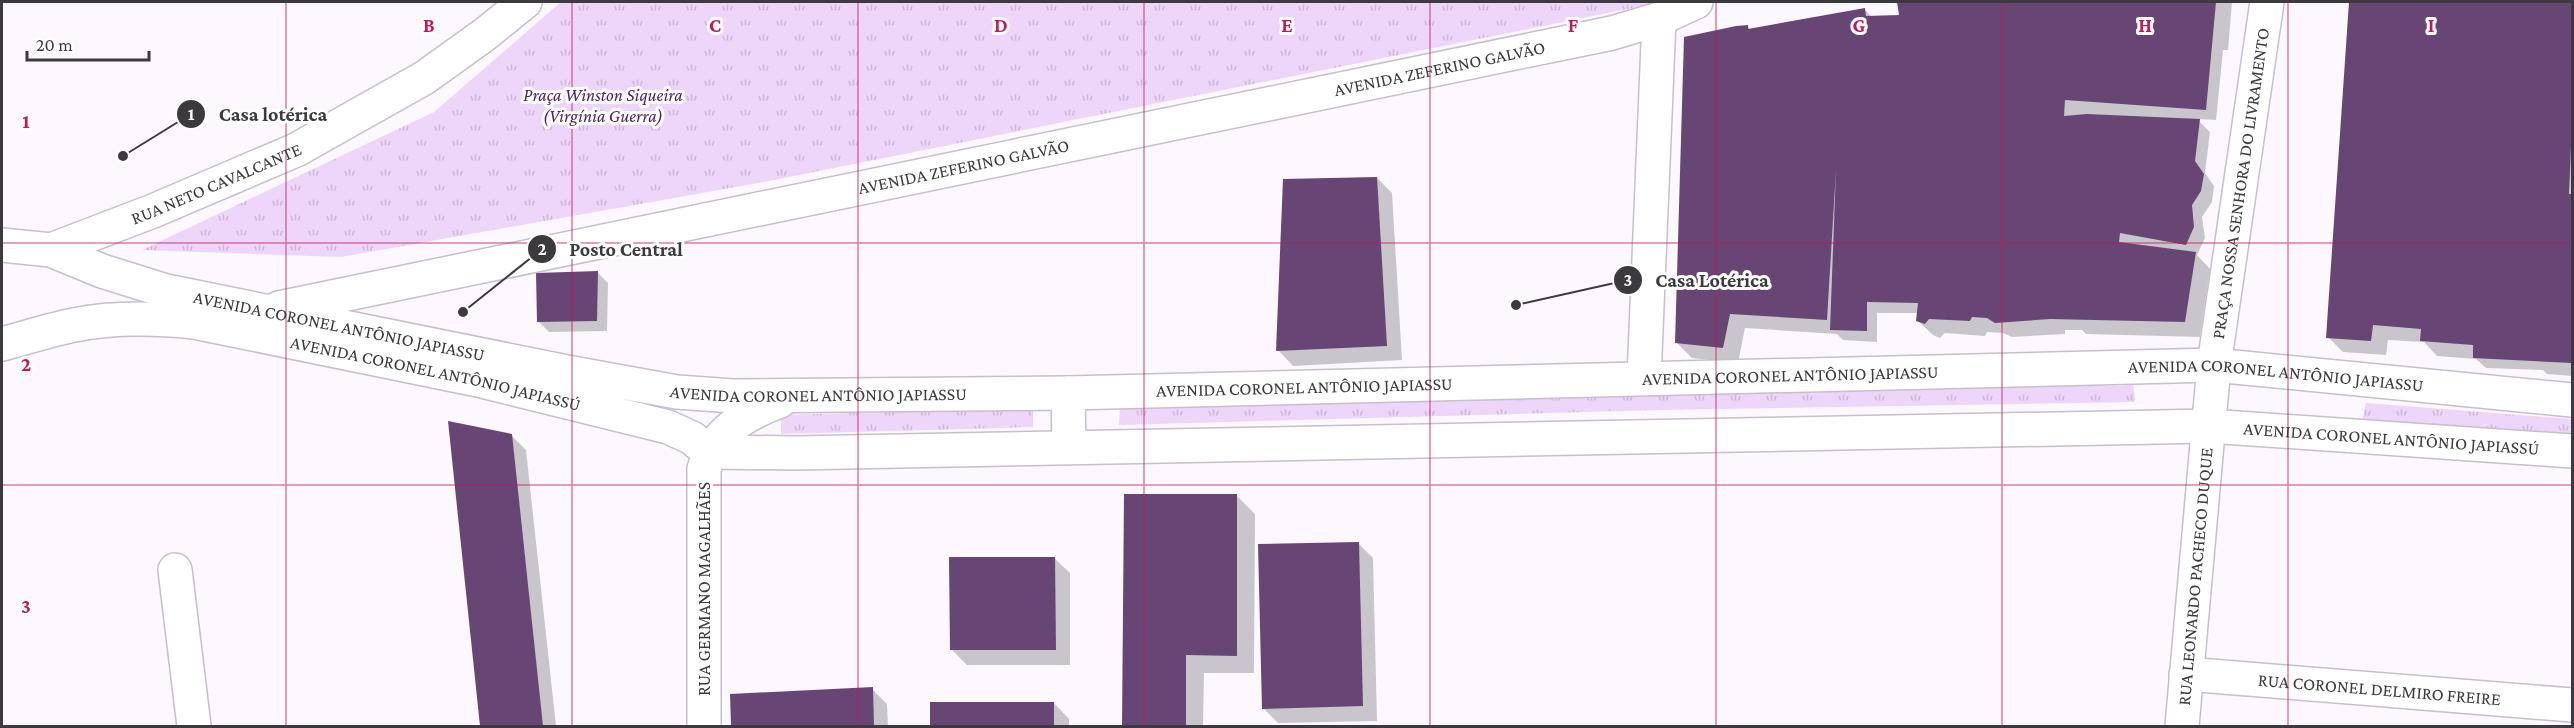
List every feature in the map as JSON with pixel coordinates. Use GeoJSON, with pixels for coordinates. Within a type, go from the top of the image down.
{"type":"FeatureCollection","features":[{"type":"Feature","properties":{"kind":"street","name":"RUA NETO CAVALCANTE"},"geometry":{"type":"LineString","coordinates":[[51,250],[153,211],[296,150],[424,78],[525,2]]}},
{"type":"Feature","properties":{"kind":"street","name":"AVENIDA ZEFERINO GALVÃO"},"geometry":{"type":"LineString","coordinates":[[266,311],[1612,33],[1659,19],[1695,2]]}},
{"type":"Feature","properties":{"kind":"street","name":"PRAÇA NOSSA SENHORA DO LIVRAMENTO"},"geometry":{"type":"LineString","coordinates":[[2209,426],[2214,365],[2267,2]]}},
{"type":"Feature","properties":{"kind":"street"},"geometry":{"type":"LineString","coordinates":[[1644,378],[1659,19]]}},
{"type":"Feature","properties":{"kind":"street"},"geometry":{"type":"LineString","coordinates":[[2,245],[51,250]]}},
{"type":"Feature","properties":{"kind":"street","name":"AVENIDA CORONEL ANTÔNIO JAPIASSU"},"geometry":{"type":"LineString","coordinates":[[51,250],[102,271],[166,291],[572,373],[677,392],[733,396],[1068,393],[2214,365],[2572,400]]}},
{"type":"Feature","properties":{"kind":"street","name":"AVENIDA CORONEL ANTÔNIO JAPIASSÚ"},"geometry":{"type":"LineString","coordinates":[[2,344],[74,325],[113,319],[156,319],[239,330],[478,380],[668,428],[692,438],[709,452]]}},
{"type":"Feature","properties":{"kind":"street"},"geometry":{"type":"LineString","coordinates":[[1068,393],[1069,447]]}},
{"type":"Feature","properties":{"kind":"street"},"geometry":{"type":"LineString","coordinates":[[709,452],[732,427],[750,412],[792,396]]}},
{"type":"Feature","properties":{"kind":"street"},"geometry":{"type":"LineString","coordinates":[[709,452],[795,453],[2209,426]]}},
{"type":"Feature","properties":{"kind":"street","name":"AVENIDA CORONEL ANTÔNIO JAPIASSÚ"},"geometry":{"type":"LineString","coordinates":[[2209,426],[2572,451]]}},
{"type":"Feature","properties":{"kind":"street","name":"RUA LEONARDO PACHECO DUQUE"},"geometry":{"type":"LineString","coordinates":[[2182,726],[2209,426]]}},
{"type":"Feature","properties":{"kind":"street","name":"RUA GERMANO MAGALHÃES"},"geometry":{"type":"LineString","coordinates":[[704,726],[703,488],[709,452]]}},
{"type":"Feature","properties":{"kind":"street"},"geometry":{"type":"LineString","coordinates":[[175,570],[194,726]]}},
{"type":"Feature","properties":{"kind":"street","name":"RUA CORONEL DELMIRO FREIRE"},"geometry":{"type":"LineString","coordinates":[[2186,674],[2572,705]]}},
{"type":"Feature","properties":{"kind":"green space","name":"Praça Winston Siqueira (Virgínia Guerra)"},"geometry":{"type":"Polygon","coordinates":[[[561,2],[1654,2],[764,182],[341,257],[142,250],[434,112],[561,2]]]}},
{"type":"Feature","properties":{"kind":"green space"},"geometry":{"type":"Polygon","coordinates":[[[2133,384],[2135,402],[1659,410],[1119,425],[1120,406],[1884,386],[2121,386],[2133,384]]]}},
{"type":"Feature","properties":{"kind":"green space"},"geometry":{"type":"Polygon","coordinates":[[[2366,403],[2572,419],[2572,437],[2362,421],[2366,403]]]}},
{"type":"Feature","properties":{"kind":"green space"},"geometry":{"type":"Polygon","coordinates":[[[1033,408],[1033,427],[781,434],[781,415],[1033,408]]]}},
{"type":"Feature","properties":{"kind":"building"},"geometry":{"type":"Polygon","coordinates":[[[1897,2],[2216,2],[2206,110],[2065,100],[2064,116],[2087,114],[2200,119],[2195,161],[2204,174],[2201,191],[2192,205],[2194,227],[2186,245],[2120,233],[2119,242],[2196,252],[2185,322],[2050,319],[1995,323],[1987,318],[1972,317],[1970,321],[1929,319],[1925,324],[1916,321],[1918,303],[1867,302],[1867,331],[1830,330],[1836,170],[1827,320],[1730,314],[1723,348],[1675,343],[1684,37],[1736,26],[1748,25],[1748,29],[1865,8],[1866,16],[1899,15],[1897,2]]]}},
{"type":"Feature","properties":{"kind":"building"},"geometry":{"type":"Polygon","coordinates":[[[2349,2],[2572,2],[2572,122],[2569,194],[2572,194],[2572,363],[2473,358],[2473,345],[2420,341],[2421,329],[2373,325],[2371,341],[2326,338],[2349,2]]]}},
{"type":"Feature","properties":{"kind":"building"},"geometry":{"type":"Polygon","coordinates":[[[1377,177],[1387,346],[1276,351],[1283,179],[1377,177]]]}},
{"type":"Feature","properties":{"kind":"building"},"geometry":{"type":"Polygon","coordinates":[[[598,271],[597,321],[537,322],[536,273],[598,271]]]}},
{"type":"Feature","properties":{"kind":"building"},"geometry":{"type":"Polygon","coordinates":[[[448,421],[512,434],[543,726],[480,726],[448,421]]]}},
{"type":"Feature","properties":{"kind":"building"},"geometry":{"type":"Polygon","coordinates":[[[1124,494],[1237,494],[1237,656],[1186,655],[1186,726],[1122,726],[1124,494]]]}},
{"type":"Feature","properties":{"kind":"building"},"geometry":{"type":"Polygon","coordinates":[[[1359,542],[1363,706],[1262,709],[1258,544],[1359,542]]]}},
{"type":"Feature","properties":{"kind":"building"},"geometry":{"type":"Polygon","coordinates":[[[949,557],[1055,557],[1056,650],[950,650],[949,557]]]}},
{"type":"Feature","properties":{"kind":"building"},"geometry":{"type":"Polygon","coordinates":[[[873,687],[874,726],[731,726],[730,694],[873,687]]]}},
{"type":"Feature","properties":{"kind":"building"},"geometry":{"type":"Polygon","coordinates":[[[930,702],[1054,702],[1054,726],[930,726],[930,702]]]}},
{"type":"Feature","properties":{"kind":"place","name":"Casa lotérica"},"geometry":{"type":"Point","coordinates":[123,156]}},
{"type":"Feature","properties":{"kind":"place","name":"Casa Lotérica"},"geometry":{"type":"Point","coordinates":[1516,305]}},
{"type":"Feature","properties":{"kind":"place","name":"Posto Central"},"geometry":{"type":"Point","coordinates":[463,312]}}]}
